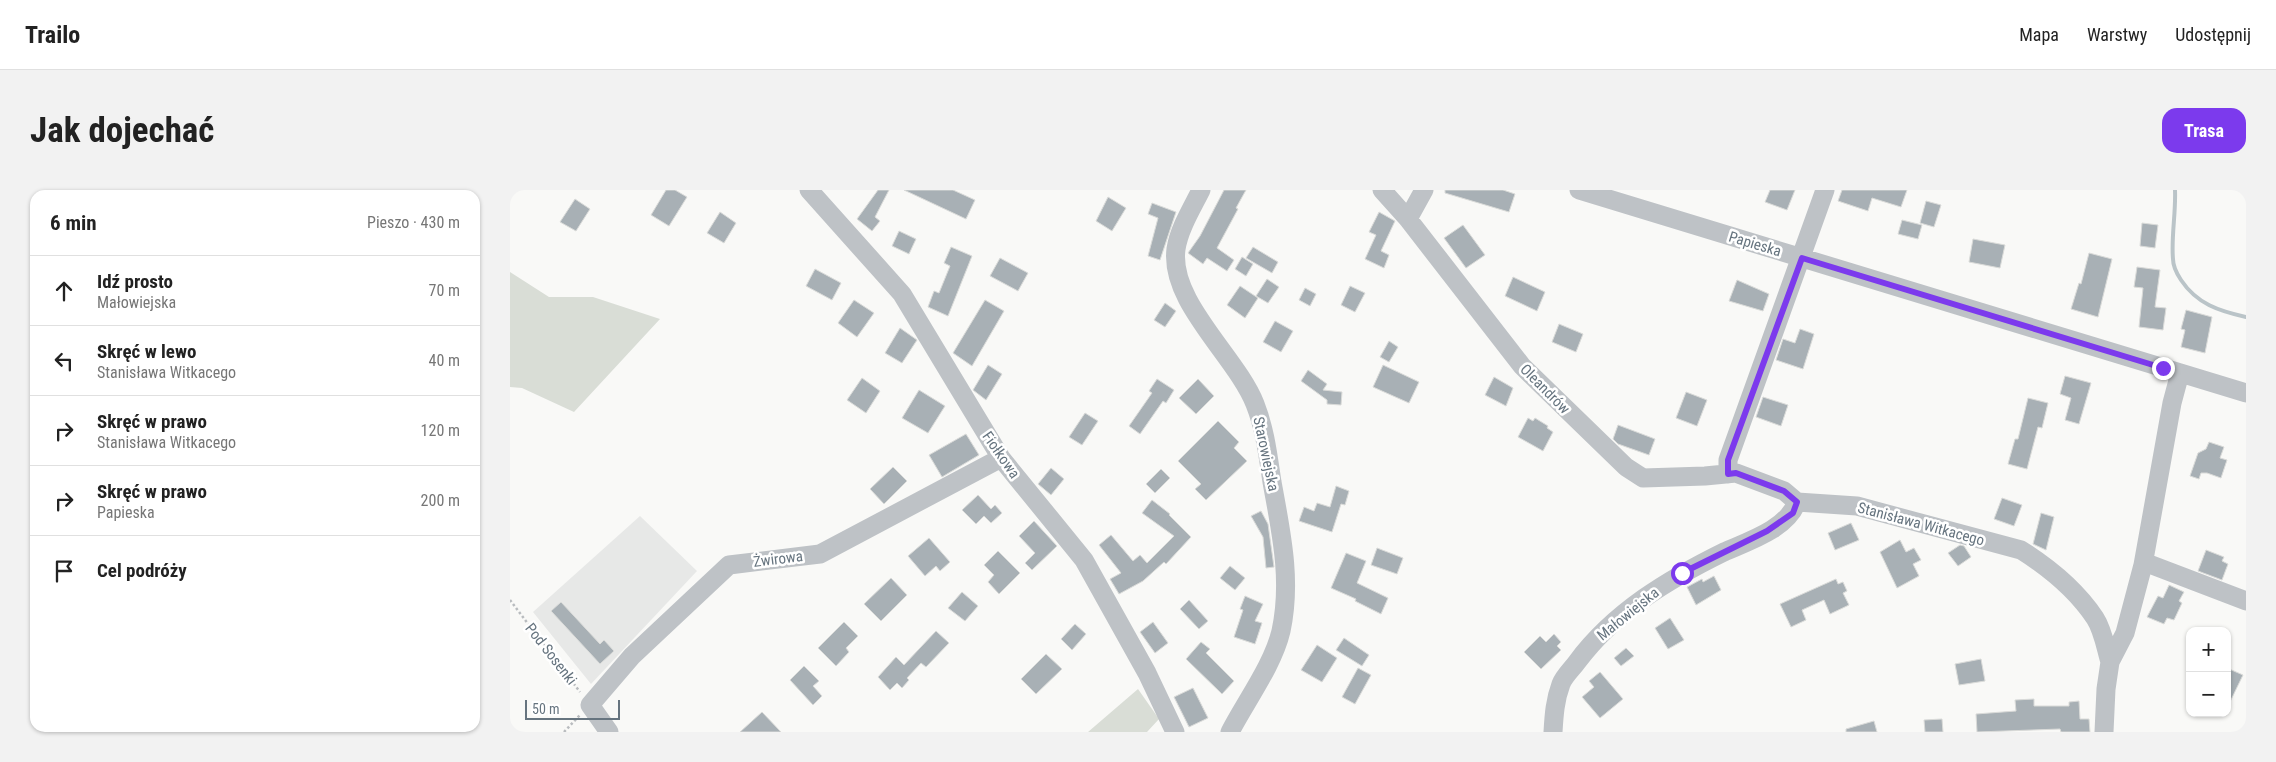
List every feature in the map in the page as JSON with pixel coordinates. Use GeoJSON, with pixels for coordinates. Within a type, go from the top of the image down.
{"type":"FeatureCollection","features":[{"type":"Feature","properties":{"kind":"street","name":"Fiołkowa"},"geometry":{"type":"LineString","coordinates":[[809,190],[902,294],[1001,458],[1084,560],[1147,673],[1175,732]]}},
{"type":"Feature","properties":{"kind":"street","name":"Starowiejska"},"geometry":{"type":"LineString","coordinates":[[1201,190],[1176,247],[1177,272],[1187,298],[1244,383],[1255,403],[1263,428],[1284,542],[1286,568],[1285,603],[1276,646],[1230,732]]}},
{"type":"Feature","properties":{"kind":"street","name":"Oleandrów"},"geometry":{"type":"LineString","coordinates":[[1382,190],[1408,219],[1522,366],[1626,467],[1643,478],[1728,474]]}},
{"type":"Feature","properties":{"kind":"street"},"geometry":{"type":"LineString","coordinates":[[1408,219],[1424,190]]}},
{"type":"Feature","properties":{"kind":"street","name":"Papieska"},"geometry":{"type":"LineString","coordinates":[[1579,190],[2246,393]]}},
{"type":"Feature","properties":{"kind":"street"},"geometry":{"type":"LineString","coordinates":[[1797,502],[1784,491],[1736,473],[1728,474],[1728,460],[1825,190]]}},
{"type":"Feature","properties":{"kind":"street","name":"Stanisława Witkacego"},"geometry":{"type":"LineString","coordinates":[[2104,732],[2106,689],[2110,662],[2125,633],[2144,562],[2172,403],[2180,373]]}},
{"type":"Feature","properties":{"kind":"street","name":"Żwirowa"},"geometry":{"type":"LineString","coordinates":[[590,705],[632,656],[729,565],[820,554],[1001,458]]}},
{"type":"Feature","properties":{"kind":"street","name":"Stanisława Witkacego"},"geometry":{"type":"LineString","coordinates":[[1797,502],[1857,506],[2021,550],[2042,563],[2073,592],[2096,619],[2110,662]]}},
{"type":"Feature","properties":{"kind":"street","name":"Małowiejska"},"geometry":{"type":"LineString","coordinates":[[1553,732],[1554,708],[1562,682],[1589,645],[1634,605],[1682,573],[1767,531],[1793,513],[1797,502]]}},
{"type":"Feature","properties":{"kind":"street"},"geometry":{"type":"LineString","coordinates":[[2144,562],[2246,602]]}},
{"type":"Feature","properties":{"kind":"street"},"geometry":{"type":"LineString","coordinates":[[590,705],[609,732]]}},
{"type":"Feature","properties":{"kind":"path","name":"Pod Sosenki"},"geometry":{"type":"LineString","coordinates":[[510,600],[590,705]]}},
{"type":"Feature","properties":{"kind":"path"},"geometry":{"type":"LineString","coordinates":[[564,732],[590,705]]}},
{"type":"Feature","properties":{"kind":"shaded area"},"geometry":{"type":"Polygon","coordinates":[[[510,272],[549,297],[593,297],[660,319],[574,412],[522,388],[510,387],[510,272]]]}},
{"type":"Feature","properties":{"kind":"shaded area"},"geometry":{"type":"Polygon","coordinates":[[[640,516],[697,571],[591,684],[533,612],[640,516]]]}},
{"type":"Feature","properties":{"kind":"shaded area"},"geometry":{"type":"Polygon","coordinates":[[[1138,689],[1159,719],[1147,732],[1088,732],[1138,689]]]}},
{"type":"Feature","properties":{"kind":"building"},"geometry":{"type":"Polygon","coordinates":[[[666,190],[675,190],[687,197],[669,226],[651,215],[666,190]]]}},
{"type":"Feature","properties":{"kind":"building"},"geometry":{"type":"Polygon","coordinates":[[[878,190],[889,190],[875,217],[880,221],[872,231],[857,219],[878,190]]]}},
{"type":"Feature","properties":{"kind":"building"},"geometry":{"type":"Polygon","coordinates":[[[904,190],[953,190],[975,200],[966,219],[904,190]]]}},
{"type":"Feature","properties":{"kind":"building"},"geometry":{"type":"Polygon","coordinates":[[[1224,190],[1246,190],[1217,248],[1234,260],[1227,271],[1207,258],[1203,264],[1188,253],[1200,236],[1224,190]]]}},
{"type":"Feature","properties":{"kind":"building"},"geometry":{"type":"Polygon","coordinates":[[[1445,190],[1503,190],[1515,194],[1509,212],[1445,193],[1445,190]]]}},
{"type":"Feature","properties":{"kind":"building"},"geometry":{"type":"Polygon","coordinates":[[[1770,190],[1795,190],[1787,210],[1765,202],[1770,190]]]}},
{"type":"Feature","properties":{"kind":"building"},"geometry":{"type":"Polygon","coordinates":[[[1842,190],[1907,190],[1901,207],[1872,198],[1868,211],[1838,201],[1842,190]]]}},
{"type":"Feature","properties":{"kind":"building"},"geometry":{"type":"Polygon","coordinates":[[[1108,197],[1126,208],[1112,231],[1096,221],[1108,197]]]}},
{"type":"Feature","properties":{"kind":"building"},"geometry":{"type":"Polygon","coordinates":[[[575,199],[590,209],[576,231],[560,222],[575,199]]]}},
{"type":"Feature","properties":{"kind":"building"},"geometry":{"type":"Polygon","coordinates":[[[1926,201],[1941,205],[1934,227],[1920,223],[1926,201]]]}},
{"type":"Feature","properties":{"kind":"building"},"geometry":{"type":"Polygon","coordinates":[[[1152,203],[1176,212],[1160,260],[1148,256],[1158,218],[1148,214],[1152,203]]]}},
{"type":"Feature","properties":{"kind":"building"},"geometry":{"type":"Polygon","coordinates":[[[720,212],[736,223],[724,243],[707,233],[720,212]]]}},
{"type":"Feature","properties":{"kind":"building"},"geometry":{"type":"Polygon","coordinates":[[[1379,212],[1395,221],[1381,251],[1389,255],[1384,268],[1365,259],[1376,235],[1369,232],[1379,212]]]}},
{"type":"Feature","properties":{"kind":"building"},"geometry":{"type":"Polygon","coordinates":[[[1902,220],[1922,225],[1918,239],[1898,234],[1902,220]]]}},
{"type":"Feature","properties":{"kind":"building"},"geometry":{"type":"Polygon","coordinates":[[[2142,223],[2158,225],[2155,248],[2140,246],[2142,223]]]}},
{"type":"Feature","properties":{"kind":"building"},"geometry":{"type":"Polygon","coordinates":[[[1463,225],[1485,255],[1466,268],[1444,238],[1463,225]]]}},
{"type":"Feature","properties":{"kind":"building"},"geometry":{"type":"Polygon","coordinates":[[[899,231],[916,239],[909,254],[892,246],[899,231]]]}},
{"type":"Feature","properties":{"kind":"building"},"geometry":{"type":"Polygon","coordinates":[[[1973,239],[2005,245],[2000,268],[1969,262],[1973,239]]]}},
{"type":"Feature","properties":{"kind":"building"},"geometry":{"type":"Polygon","coordinates":[[[951,247],[972,256],[948,316],[928,307],[934,291],[939,293],[950,266],[944,263],[951,247]]]}},
{"type":"Feature","properties":{"kind":"building"},"geometry":{"type":"Polygon","coordinates":[[[1253,247],[1278,262],[1272,273],[1246,258],[1253,247]]]}},
{"type":"Feature","properties":{"kind":"building"},"geometry":{"type":"Polygon","coordinates":[[[2089,253],[2112,259],[2098,317],[2071,309],[2079,283],[2081,284],[2089,253]]]}},
{"type":"Feature","properties":{"kind":"building"},"geometry":{"type":"Polygon","coordinates":[[[1242,257],[1253,264],[1246,276],[1235,269],[1242,257]]]}},
{"type":"Feature","properties":{"kind":"building"},"geometry":{"type":"Polygon","coordinates":[[[1000,258],[1028,273],[1018,291],[990,276],[1000,258]]]}},
{"type":"Feature","properties":{"kind":"building"},"geometry":{"type":"Polygon","coordinates":[[[2137,267],[2160,270],[2155,307],[2166,308],[2163,330],[2139,327],[2143,288],[2134,287],[2137,267]]]}},
{"type":"Feature","properties":{"kind":"building"},"geometry":{"type":"Polygon","coordinates":[[[815,269],[841,283],[832,300],[806,286],[815,269]]]}},
{"type":"Feature","properties":{"kind":"building"},"geometry":{"type":"Polygon","coordinates":[[[1513,277],[1545,292],[1537,311],[1505,296],[1513,277]]]}},
{"type":"Feature","properties":{"kind":"building"},"geometry":{"type":"Polygon","coordinates":[[[1267,279],[1279,287],[1268,303],[1256,296],[1267,279]]]}},
{"type":"Feature","properties":{"kind":"building"},"geometry":{"type":"Polygon","coordinates":[[[1737,280],[1769,294],[1763,311],[1729,301],[1737,280]]]}},
{"type":"Feature","properties":{"kind":"building"},"geometry":{"type":"Polygon","coordinates":[[[1240,286],[1258,298],[1245,318],[1227,305],[1240,286]]]}},
{"type":"Feature","properties":{"kind":"building"},"geometry":{"type":"Polygon","coordinates":[[[1350,286],[1365,293],[1355,312],[1341,305],[1350,286]]]}},
{"type":"Feature","properties":{"kind":"building"},"geometry":{"type":"Polygon","coordinates":[[[1305,288],[1316,294],[1310,306],[1299,300],[1305,288]]]}},
{"type":"Feature","properties":{"kind":"building"},"geometry":{"type":"Polygon","coordinates":[[[854,300],[874,313],[857,337],[838,323],[854,300]]]}},
{"type":"Feature","properties":{"kind":"building"},"geometry":{"type":"Polygon","coordinates":[[[985,300],[1004,311],[972,366],[953,353],[985,300]]]}},
{"type":"Feature","properties":{"kind":"building"},"geometry":{"type":"Polygon","coordinates":[[[1165,303],[1176,311],[1165,327],[1154,320],[1165,303]]]}},
{"type":"Feature","properties":{"kind":"building"},"geometry":{"type":"Polygon","coordinates":[[[2186,310],[2212,317],[2205,353],[2181,347],[2185,330],[2181,329],[2186,310]]]}},
{"type":"Feature","properties":{"kind":"building"},"geometry":{"type":"Polygon","coordinates":[[[1275,321],[1293,331],[1281,352],[1263,342],[1275,321]]]}},
{"type":"Feature","properties":{"kind":"building"},"geometry":{"type":"Polygon","coordinates":[[[1559,324],[1583,334],[1576,352],[1552,342],[1559,324]]]}},
{"type":"Feature","properties":{"kind":"building"},"geometry":{"type":"Polygon","coordinates":[[[900,328],[917,340],[902,363],[885,353],[900,328]]]}},
{"type":"Feature","properties":{"kind":"building"},"geometry":{"type":"Polygon","coordinates":[[[1800,329],[1814,334],[1803,369],[1776,360],[1783,339],[1795,343],[1800,329]]]}},
{"type":"Feature","properties":{"kind":"building"},"geometry":{"type":"Polygon","coordinates":[[[1389,341],[1398,347],[1389,362],[1380,357],[1389,341]]]}},
{"type":"Feature","properties":{"kind":"building"},"geometry":{"type":"Polygon","coordinates":[[[988,365],[1002,374],[986,400],[973,390],[988,365]]]}},
{"type":"Feature","properties":{"kind":"building"},"geometry":{"type":"Polygon","coordinates":[[[1383,365],[1419,382],[1409,403],[1373,387],[1383,365]]]}},
{"type":"Feature","properties":{"kind":"building"},"geometry":{"type":"Polygon","coordinates":[[[1308,370],[1327,384],[1323,390],[1342,392],[1341,405],[1327,404],[1327,400],[1301,381],[1308,370]]]}},
{"type":"Feature","properties":{"kind":"building"},"geometry":{"type":"Polygon","coordinates":[[[2065,376],[2091,383],[2079,424],[2065,420],[2071,398],[2060,394],[2065,376]]]}},
{"type":"Feature","properties":{"kind":"building"},"geometry":{"type":"Polygon","coordinates":[[[1494,377],[1513,388],[1506,406],[1485,395],[1494,377]]]}},
{"type":"Feature","properties":{"kind":"building"},"geometry":{"type":"Polygon","coordinates":[[[862,378],[880,391],[866,413],[847,400],[862,378]]]}},
{"type":"Feature","properties":{"kind":"building"},"geometry":{"type":"Polygon","coordinates":[[[1157,379],[1174,390],[1166,403],[1163,401],[1140,434],[1129,426],[1152,393],[1149,391],[1157,379]]]}},
{"type":"Feature","properties":{"kind":"building"},"geometry":{"type":"Polygon","coordinates":[[[1198,379],[1214,396],[1196,414],[1179,398],[1198,379]]]}},
{"type":"Feature","properties":{"kind":"building"},"geometry":{"type":"Polygon","coordinates":[[[919,390],[945,406],[928,433],[902,418],[919,390]]]}},
{"type":"Feature","properties":{"kind":"building"},"geometry":{"type":"Polygon","coordinates":[[[1686,392],[1707,400],[1697,426],[1676,418],[1686,392]]]}},
{"type":"Feature","properties":{"kind":"building"},"geometry":{"type":"Polygon","coordinates":[[[1763,397],[1788,405],[1781,426],[1756,417],[1763,397]]]}},
{"type":"Feature","properties":{"kind":"building"},"geometry":{"type":"Polygon","coordinates":[[[2028,398],[2048,403],[2042,428],[2038,427],[2027,469],[2008,464],[2015,439],[2018,439],[2028,398]]]}},
{"type":"Feature","properties":{"kind":"building"},"geometry":{"type":"Polygon","coordinates":[[[1085,413],[1098,421],[1082,445],[1069,437],[1085,413]]]}},
{"type":"Feature","properties":{"kind":"building"},"geometry":{"type":"Polygon","coordinates":[[[1528,418],[1533,421],[1535,418],[1548,426],[1547,428],[1553,432],[1543,451],[1518,437],[1528,418]]]}},
{"type":"Feature","properties":{"kind":"building"},"geometry":{"type":"Polygon","coordinates":[[[1218,421],[1239,442],[1234,448],[1247,461],[1206,500],[1195,489],[1201,484],[1178,461],[1218,421]]]}},
{"type":"Feature","properties":{"kind":"building"},"geometry":{"type":"Polygon","coordinates":[[[1618,425],[1655,439],[1649,455],[1618,444],[1613,439],[1618,425]]]}},
{"type":"Feature","properties":{"kind":"building"},"geometry":{"type":"Polygon","coordinates":[[[966,434],[979,455],[942,477],[929,455],[966,434]]]}},
{"type":"Feature","properties":{"kind":"building"},"geometry":{"type":"Polygon","coordinates":[[[2209,442],[2224,447],[2220,458],[2227,460],[2221,478],[2207,473],[2201,473],[2199,479],[2190,476],[2198,453],[2206,449],[2209,442]]]}},
{"type":"Feature","properties":{"kind":"building"},"geometry":{"type":"Polygon","coordinates":[[[893,467],[907,481],[884,504],[870,489],[893,467]]]}},
{"type":"Feature","properties":{"kind":"building"},"geometry":{"type":"Polygon","coordinates":[[[1051,468],[1064,479],[1051,495],[1038,484],[1051,468]]]}},
{"type":"Feature","properties":{"kind":"building"},"geometry":{"type":"Polygon","coordinates":[[[1161,469],[1170,478],[1155,493],[1146,484],[1161,469]]]}},
{"type":"Feature","properties":{"kind":"building"},"geometry":{"type":"Polygon","coordinates":[[[1336,486],[1349,491],[1345,505],[1341,504],[1332,532],[1299,521],[1304,507],[1314,511],[1317,503],[1330,507],[1336,486]]]}},
{"type":"Feature","properties":{"kind":"building"},"geometry":{"type":"Polygon","coordinates":[[[978,495],[991,509],[995,505],[1002,513],[991,523],[984,516],[976,524],[962,510],[978,495]]]}},
{"type":"Feature","properties":{"kind":"building"},"geometry":{"type":"Polygon","coordinates":[[[2002,498],[2022,505],[2014,526],[1994,519],[2002,498]]]}},
{"type":"Feature","properties":{"kind":"building"},"geometry":{"type":"Polygon","coordinates":[[[1152,500],[1170,514],[1191,537],[1166,564],[1164,562],[1143,581],[1119,594],[1110,579],[1121,573],[1099,545],[1111,535],[1133,561],[1140,555],[1147,563],[1174,536],[1142,513],[1152,500]]]}},
{"type":"Feature","properties":{"kind":"building"},"geometry":{"type":"Polygon","coordinates":[[[1261,511],[1268,524],[1274,567],[1266,568],[1263,537],[1251,516],[1261,511]]]}},
{"type":"Feature","properties":{"kind":"building"},"geometry":{"type":"Polygon","coordinates":[[[2041,513],[2054,517],[2046,550],[2033,544],[2041,513]]]}},
{"type":"Feature","properties":{"kind":"building"},"geometry":{"type":"Polygon","coordinates":[[[1034,521],[1057,546],[1032,570],[1025,563],[1035,553],[1019,536],[1034,521]]]}},
{"type":"Feature","properties":{"kind":"building"},"geometry":{"type":"Polygon","coordinates":[[[1851,523],[1859,540],[1835,550],[1828,533],[1851,523]]]}},
{"type":"Feature","properties":{"kind":"building"},"geometry":{"type":"Polygon","coordinates":[[[929,538],[950,562],[940,571],[936,566],[925,576],[908,556],[929,538]]]}},
{"type":"Feature","properties":{"kind":"building"},"geometry":{"type":"Polygon","coordinates":[[[1900,540],[1906,552],[1914,548],[1921,560],[1913,564],[1919,576],[1897,588],[1880,552],[1900,540]]]}},
{"type":"Feature","properties":{"kind":"building"},"geometry":{"type":"Polygon","coordinates":[[[1960,545],[1964,546],[1971,557],[1958,566],[1948,553],[1960,545]]]}},
{"type":"Feature","properties":{"kind":"building"},"geometry":{"type":"Polygon","coordinates":[[[1377,548],[1403,558],[1397,574],[1371,565],[1377,548]]]}},
{"type":"Feature","properties":{"kind":"building"},"geometry":{"type":"Polygon","coordinates":[[[2206,550],[2224,557],[2222,561],[2228,564],[2222,580],[2198,571],[2206,550]]]}},
{"type":"Feature","properties":{"kind":"building"},"geometry":{"type":"Polygon","coordinates":[[[998,551],[1020,573],[999,594],[988,582],[994,575],[984,565],[998,551]]]}},
{"type":"Feature","properties":{"kind":"building"},"geometry":{"type":"Polygon","coordinates":[[[1346,553],[1366,561],[1357,583],[1388,598],[1381,614],[1355,601],[1356,599],[1331,588],[1346,553]]]}},
{"type":"Feature","properties":{"kind":"building"},"geometry":{"type":"Polygon","coordinates":[[[1230,566],[1245,578],[1235,590],[1220,578],[1230,566]]]}},
{"type":"Feature","properties":{"kind":"building"},"geometry":{"type":"Polygon","coordinates":[[[1714,576],[1721,590],[1696,605],[1687,587],[1702,579],[1703,582],[1714,576]]]}},
{"type":"Feature","properties":{"kind":"building"},"geometry":{"type":"Polygon","coordinates":[[[891,578],[907,595],[881,621],[864,604],[891,578]]]}},
{"type":"Feature","properties":{"kind":"building"},"geometry":{"type":"Polygon","coordinates":[[[1836,579],[1838,584],[1843,582],[1847,591],[1843,593],[1849,605],[1830,614],[1824,600],[1802,610],[1806,620],[1791,627],[1780,604],[1836,579]]]}},
{"type":"Feature","properties":{"kind":"building"},"geometry":{"type":"Polygon","coordinates":[[[2169,585],[2184,592],[2179,601],[2182,603],[2174,620],[2167,618],[2164,624],[2147,617],[2158,596],[2163,598],[2169,585]]]}},
{"type":"Feature","properties":{"kind":"building"},"geometry":{"type":"Polygon","coordinates":[[[962,592],[978,606],[965,621],[948,608],[962,592]]]}},
{"type":"Feature","properties":{"kind":"building"},"geometry":{"type":"Polygon","coordinates":[[[1245,596],[1263,604],[1255,621],[1262,623],[1255,644],[1234,637],[1243,610],[1240,609],[1245,596]]]}},
{"type":"Feature","properties":{"kind":"building"},"geometry":{"type":"Polygon","coordinates":[[[1189,600],[1208,621],[1199,629],[1180,609],[1189,600]]]}},
{"type":"Feature","properties":{"kind":"building"},"geometry":{"type":"Polygon","coordinates":[[[561,602],[600,644],[604,640],[614,651],[600,664],[551,611],[561,602]]]}},
{"type":"Feature","properties":{"kind":"building"},"geometry":{"type":"Polygon","coordinates":[[[1670,618],[1684,640],[1668,649],[1655,628],[1670,618]]]}},
{"type":"Feature","properties":{"kind":"building"},"geometry":{"type":"Polygon","coordinates":[[[844,622],[858,636],[846,648],[849,652],[836,666],[818,648],[844,622]]]}},
{"type":"Feature","properties":{"kind":"building"},"geometry":{"type":"Polygon","coordinates":[[[1153,622],[1168,643],[1155,653],[1140,632],[1153,622]]]}},
{"type":"Feature","properties":{"kind":"building"},"geometry":{"type":"Polygon","coordinates":[[[1075,624],[1086,634],[1072,650],[1061,639],[1075,624]]]}},
{"type":"Feature","properties":{"kind":"building"},"geometry":{"type":"Polygon","coordinates":[[[936,631],[949,643],[926,667],[921,663],[907,678],[909,680],[902,688],[897,683],[890,690],[878,677],[896,657],[904,665],[936,631]]]}},
{"type":"Feature","properties":{"kind":"building"},"geometry":{"type":"Polygon","coordinates":[[[1554,634],[1561,642],[1557,646],[1561,650],[1541,669],[1524,652],[1540,636],[1546,642],[1554,634]]]}},
{"type":"Feature","properties":{"kind":"building"},"geometry":{"type":"Polygon","coordinates":[[[1344,638],[1369,655],[1362,666],[1336,650],[1344,638]]]}},
{"type":"Feature","properties":{"kind":"building"},"geometry":{"type":"Polygon","coordinates":[[[1201,642],[1210,649],[1206,653],[1234,681],[1222,694],[1186,659],[1201,642]]]}},
{"type":"Feature","properties":{"kind":"building"},"geometry":{"type":"Polygon","coordinates":[[[1317,645],[1337,658],[1322,682],[1301,670],[1317,645]]]}},
{"type":"Feature","properties":{"kind":"building"},"geometry":{"type":"Polygon","coordinates":[[[1626,648],[1634,656],[1621,666],[1614,658],[1626,648]]]}},
{"type":"Feature","properties":{"kind":"building"},"geometry":{"type":"Polygon","coordinates":[[[1046,654],[1062,669],[1036,694],[1021,679],[1046,654]]]}},
{"type":"Feature","properties":{"kind":"building"},"geometry":{"type":"Polygon","coordinates":[[[1981,659],[1985,681],[1959,685],[1955,664],[1981,659]]]}},
{"type":"Feature","properties":{"kind":"building"},"geometry":{"type":"Polygon","coordinates":[[[804,666],[819,681],[813,686],[822,696],[813,705],[790,680],[804,666]]]}},
{"type":"Feature","properties":{"kind":"building"},"geometry":{"type":"Polygon","coordinates":[[[1358,668],[1371,675],[1355,704],[1342,697],[1358,668]]]}},
{"type":"Feature","properties":{"kind":"building"},"geometry":{"type":"Polygon","coordinates":[[[2231,670],[2243,675],[2231,700],[2231,670]]]}},
{"type":"Feature","properties":{"kind":"building"},"geometry":{"type":"Polygon","coordinates":[[[1600,672],[1623,699],[1600,718],[1582,697],[1594,687],[1589,681],[1600,672]]]}},
{"type":"Feature","properties":{"kind":"building"},"geometry":{"type":"Polygon","coordinates":[[[1193,688],[1208,718],[1189,727],[1174,697],[1193,688]]]}},
{"type":"Feature","properties":{"kind":"building"},"geometry":{"type":"Polygon","coordinates":[[[2034,699],[2034,706],[2069,706],[2069,702],[2079,701],[2080,719],[2089,719],[2090,732],[2061,732],[2060,729],[1977,732],[1976,714],[2016,711],[2015,700],[2034,699]]]}},
{"type":"Feature","properties":{"kind":"building"},"geometry":{"type":"Polygon","coordinates":[[[762,712],[781,732],[740,732],[762,712]]]}},
{"type":"Feature","properties":{"kind":"building"},"geometry":{"type":"Polygon","coordinates":[[[1942,719],[1943,732],[1925,732],[1924,720],[1942,719]]]}},
{"type":"Feature","properties":{"kind":"building"},"geometry":{"type":"Polygon","coordinates":[[[1874,721],[1877,732],[1846,732],[1846,729],[1874,721]]]}},
{"type":"Feature","properties":{"kind":"waterway"},"geometry":{"type":"LineString","coordinates":[[2175,190],[2173,234],[2175,270],[2187,288],[2201,301],[2218,309],[2246,317]]}},
{"type":"Feature","properties":{"kind":"route"},"geometry":{"type":"LineString","coordinates":[[1682,573],[1767,531],[1793,513],[1797,502],[1784,491],[1736,473],[1728,474],[1728,460],[1802,258],[2163,368]]}}]}
